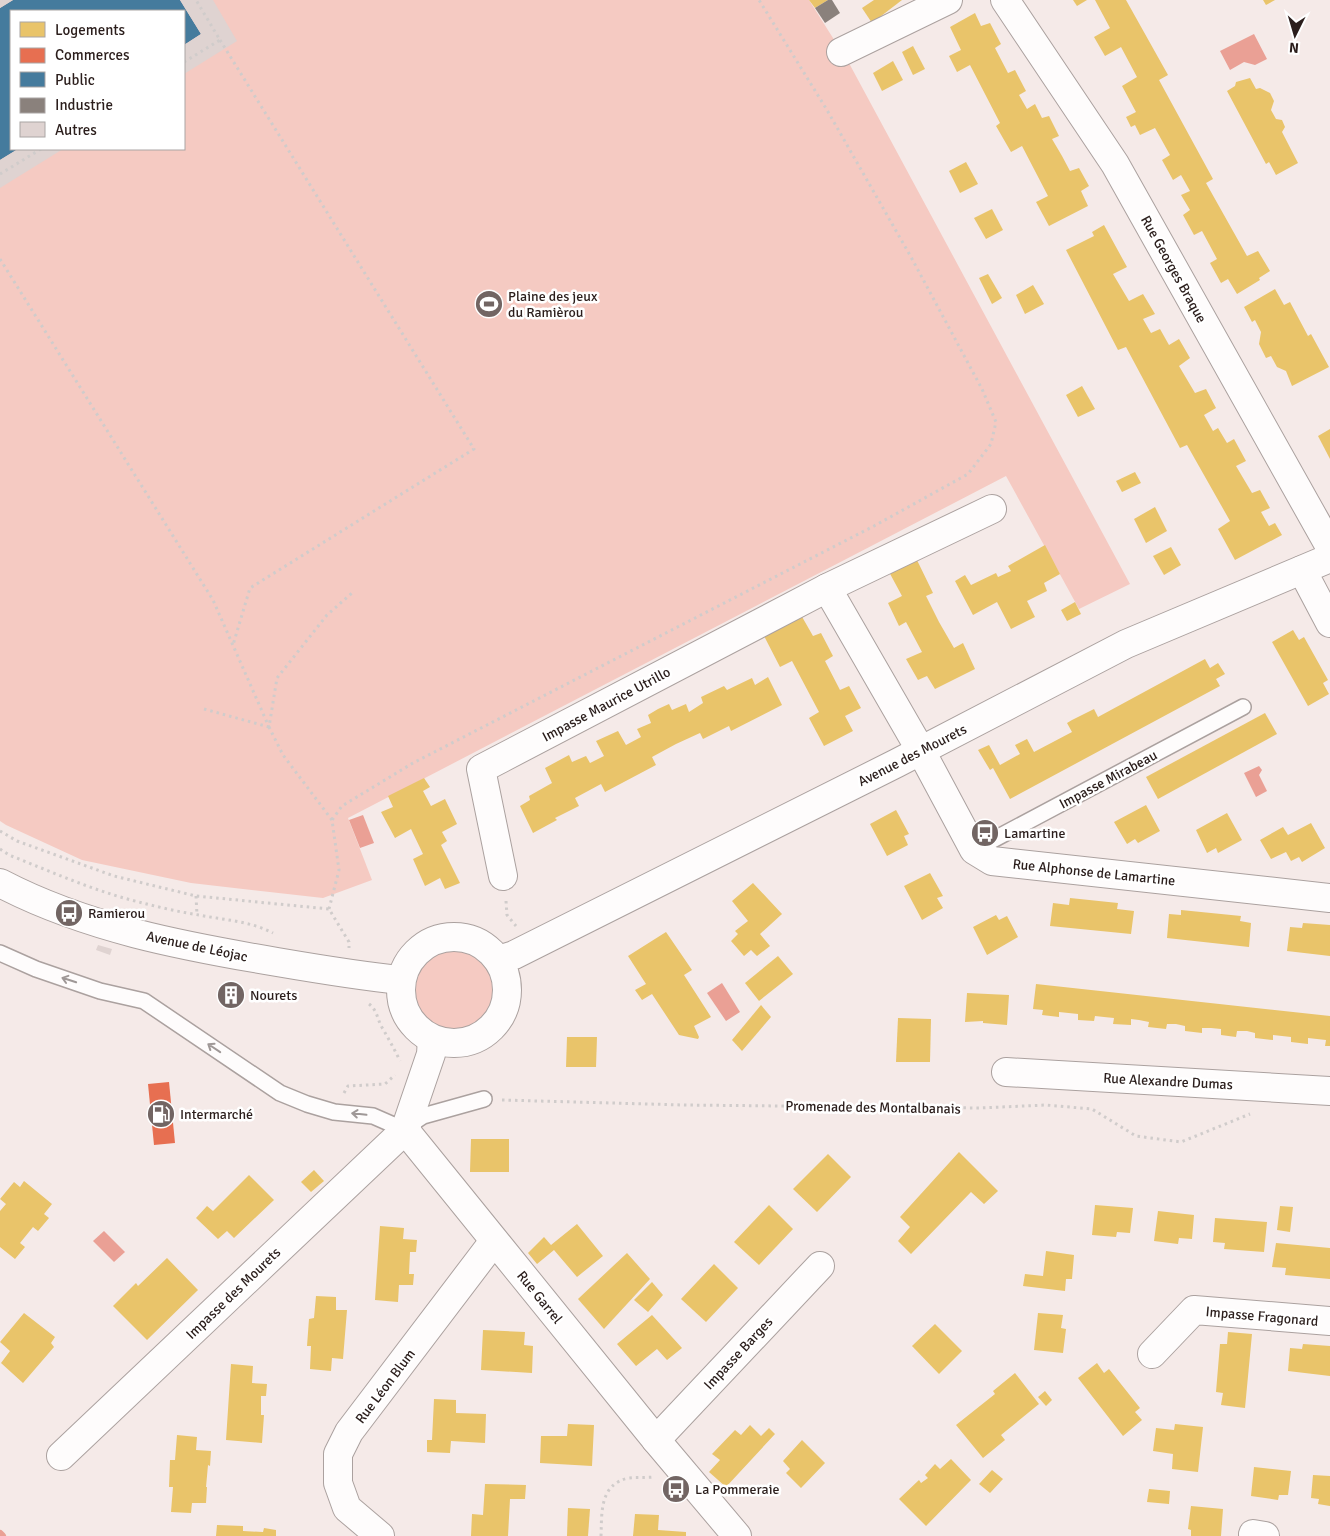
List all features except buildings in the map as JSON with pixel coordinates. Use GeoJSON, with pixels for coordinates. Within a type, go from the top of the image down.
{"type":"FeatureCollection","features":[{"type":"Feature","properties":{"kind":"street"},"geometry":{"type":"LineString","coordinates":[[841,52],[948,0]]}},
{"type":"Feature","properties":{"kind":"street","name":"Rue Georges Braque"},"geometry":{"type":"LineString","coordinates":[[1005,0],[1115,164],[1330,547]]}},
{"type":"Feature","properties":{"kind":"street","name":"Impasse Maurice Utrillo"},"geometry":{"type":"LineString","coordinates":[[503,876],[481,769],[828,588],[992,509]]}},
{"type":"Feature","properties":{"kind":"street","name":"Avenue des Mourets"},"geometry":{"type":"LineString","coordinates":[[498,960],[514,955],[920,751],[1126,644],[1330,558]]}},
{"type":"Feature","properties":{"kind":"street"},"geometry":{"type":"LineString","coordinates":[[1302,570],[1330,623]]}},
{"type":"Feature","properties":{"kind":"street"},"geometry":{"type":"LineString","coordinates":[[828,588],[974,850]]}},
{"type":"Feature","properties":{"kind":"street","name":"Rue Alphonse de Lamartine"},"geometry":{"type":"LineString","coordinates":[[974,850],[992,861],[1330,898]]}},
{"type":"Feature","properties":{"kind":"street","name":"Avenue de Léojac"},"geometry":{"type":"LineString","coordinates":[[0,883],[112,928],[235,955],[401,980]]}},
{"type":"Feature","properties":{"kind":"street"},"geometry":{"type":"LineString","coordinates":[[443,937],[459,937],[474,940],[488,948],[498,960],[506,976],[508,993],[504,1010],[496,1024],[482,1036],[466,1042],[449,1044],[432,1039],[417,1030],[406,1015],[401,998],[401,980],[406,965],[415,952],[428,943],[443,937]]}},
{"type":"Feature","properties":{"kind":"street"},"geometry":{"type":"LineString","coordinates":[[406,1128],[431,1054],[432,1039]]}},
{"type":"Feature","properties":{"kind":"street","name":"Rue Alexandre Dumas"},"geometry":{"type":"LineString","coordinates":[[1006,1072],[1330,1091]]}},
{"type":"Feature","properties":{"kind":"street","name":"Rue Garrel"},"geometry":{"type":"LineString","coordinates":[[406,1128],[494,1241],[656,1440],[738,1536]]}},
{"type":"Feature","properties":{"kind":"street","name":"Impasse des Mourets"},"geometry":{"type":"LineString","coordinates":[[61,1456],[406,1128]]}},
{"type":"Feature","properties":{"kind":"street","name":"Rue Léon Blum"},"geometry":{"type":"LineString","coordinates":[[380,1536],[348,1508],[338,1483],[338,1454],[349,1432],[494,1241]]}},
{"type":"Feature","properties":{"kind":"street","name":"Impasse Barges"},"geometry":{"type":"LineString","coordinates":[[656,1440],[820,1266]]}},
{"type":"Feature","properties":{"kind":"street","name":"Impasse Fragonard"},"geometry":{"type":"LineString","coordinates":[[1152,1354],[1194,1310],[1330,1321]]}},
{"type":"Feature","properties":{"kind":"lane","name":"Impasse Mirabeau"},"geometry":{"type":"LineString","coordinates":[[974,850],[1243,707]]}},
{"type":"Feature","properties":{"kind":"lane"},"geometry":{"type":"LineString","coordinates":[[0,953],[36,970],[91,988],[144,1001],[280,1093],[307,1104],[334,1112],[373,1116],[406,1128],[423,1116],[484,1099]]}},
{"type":"Feature","properties":{"kind":"path"},"geometry":{"type":"LineString","coordinates":[[196,0],[474,449],[250,588],[233,645]]}},
{"type":"Feature","properties":{"kind":"path"},"geometry":{"type":"LineString","coordinates":[[332,820],[342,806],[413,763],[874,526],[968,474],[991,444],[996,422],[982,388],[911,257],[827,110],[759,0]]}},
{"type":"Feature","properties":{"kind":"path"},"geometry":{"type":"LineString","coordinates":[[185,61],[220,40]]}},
{"type":"Feature","properties":{"kind":"path"},"geometry":{"type":"LineString","coordinates":[[0,174],[40,150]]}},
{"type":"Feature","properties":{"kind":"path"},"geometry":{"type":"LineString","coordinates":[[0,259],[213,600],[283,755],[332,820],[339,870],[329,909],[349,942],[348,951]]}},
{"type":"Feature","properties":{"kind":"path"},"geometry":{"type":"LineString","coordinates":[[269,727],[277,678],[328,615],[352,593]]}},
{"type":"Feature","properties":{"kind":"path"},"geometry":{"type":"LineString","coordinates":[[204,709],[269,727]]}},
{"type":"Feature","properties":{"kind":"path"},"geometry":{"type":"LineString","coordinates":[[0,831],[17,841],[114,876],[196,896],[329,909]]}},
{"type":"Feature","properties":{"kind":"path"},"geometry":{"type":"LineString","coordinates":[[0,849],[9,855],[75,882],[138,902],[261,927],[275,935]]}},
{"type":"Feature","properties":{"kind":"path"},"geometry":{"type":"LineString","coordinates":[[196,896],[197,915]]}},
{"type":"Feature","properties":{"kind":"path"},"geometry":{"type":"LineString","coordinates":[[368,1003],[375,1009],[382,1028],[390,1039],[401,1063]]}},
{"type":"Feature","properties":{"kind":"path"},"geometry":{"type":"LineString","coordinates":[[334,1112],[348,1086],[385,1084],[396,1075],[398,1069]]}},
{"type":"Feature","properties":{"kind":"path","name":"Promenade des Montalbanais"},"geometry":{"type":"LineString","coordinates":[[484,1099],[714,1106],[980,1108],[1046,1105],[1092,1109],[1136,1136],[1181,1142],[1252,1114]]}},
{"type":"Feature","properties":{"kind":"path"},"geometry":{"type":"LineString","coordinates":[[601,1536],[603,1504],[606,1493],[614,1485],[628,1478],[660,1476],[678,1466]]}},
{"type":"Feature","properties":{"kind":"shaded area","name":"Plaine des jeux du Ramièrou"},"geometry":{"type":"Polygon","coordinates":[[[0,0],[809,0],[850,65],[1130,584],[1079,609],[1006,476],[348,818],[372,880],[323,898],[191,883],[82,860],[0,821],[0,0]]]}},
{"type":"Feature","properties":{"kind":"shaded area"},"geometry":{"type":"Polygon","coordinates":[[[1254,34],[1267,59],[1255,65],[1244,62],[1230,70],[1220,51],[1254,34]]]}},
{"type":"Feature","properties":{"kind":"shaded area"},"geometry":{"type":"Polygon","coordinates":[[[1259,766],[1262,770],[1259,775],[1267,791],[1256,797],[1244,773],[1259,766]]]}},
{"type":"Feature","properties":{"kind":"shaded area"},"geometry":{"type":"Polygon","coordinates":[[[363,815],[374,843],[360,848],[349,820],[363,815]]]}},
{"type":"Feature","properties":{"kind":"shaded area"},"geometry":{"type":"Polygon","coordinates":[[[454,949],[470,952],[483,961],[492,974],[495,990],[492,1006],[483,1019],[470,1028],[454,1031],[438,1028],[425,1019],[416,1006],[413,990],[416,974],[425,961],[438,952],[454,949]]]}},
{"type":"Feature","properties":{"kind":"shaded area"},"geometry":{"type":"Polygon","coordinates":[[[722,983],[740,1012],[726,1021],[707,993],[722,983]]]}},
{"type":"Feature","properties":{"kind":"shaded area"},"geometry":{"type":"Polygon","coordinates":[[[104,1231],[125,1252],[114,1262],[93,1241],[104,1231]]]}},
{"type":"Feature","properties":{"kind":"place","name":"Plaine des jeux du Ramièrou"},"geometry":{"type":"Point","coordinates":[489,304]}},
{"type":"Feature","properties":{"kind":"place","name":"Lamartine"},"geometry":{"type":"Point","coordinates":[985,833]}},
{"type":"Feature","properties":{"kind":"place","name":"Ramierou"},"geometry":{"type":"Point","coordinates":[69,913]}},
{"type":"Feature","properties":{"kind":"place","name":"Nourets"},"geometry":{"type":"Point","coordinates":[231,995]}},
{"type":"Feature","properties":{"kind":"place","name":"Intermarché"},"geometry":{"type":"Point","coordinates":[161,1114]}},
{"type":"Feature","properties":{"kind":"place","name":"La Pommeraie"},"geometry":{"type":"Point","coordinates":[676,1489]}}]}
